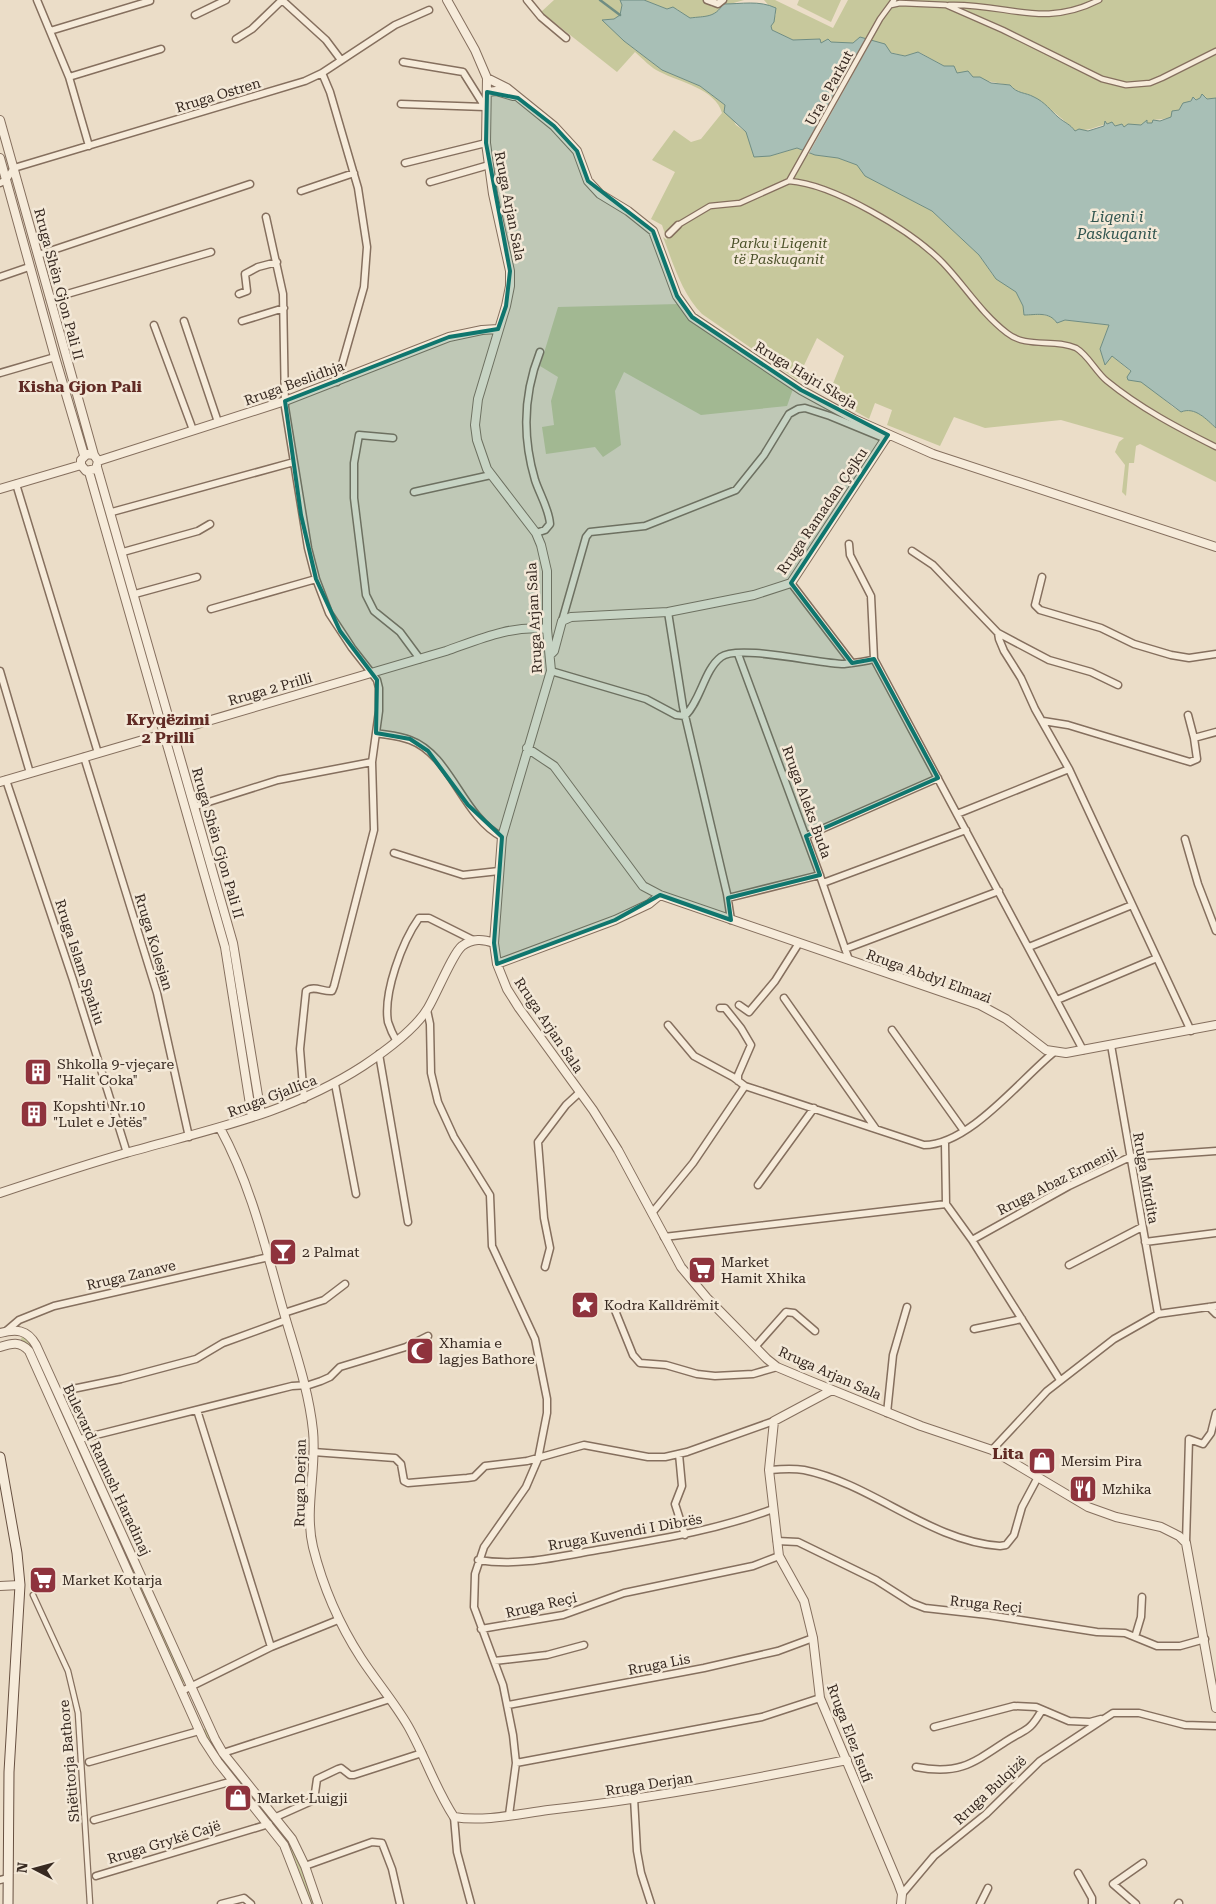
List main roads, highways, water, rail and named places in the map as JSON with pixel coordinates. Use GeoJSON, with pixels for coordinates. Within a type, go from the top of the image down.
{"type":"FeatureCollection","features":[{"type":"Feature","properties":{"kind":"main road"},"geometry":{"type":"LineString","coordinates":[[0,1457],[17,1554],[20,1584],[4,1879],[8,1904]]}},
{"type":"Feature","properties":{"kind":"water","name":"Liqeni i Paskuqanit"},"geometry":{"type":"Polygon","coordinates":[[[620,0],[644,0],[667,9],[673,7],[690,18],[713,14],[723,4],[750,3],[770,6],[776,8],[774,22],[771,26],[772,30],[793,40],[820,39],[821,43],[828,39],[831,42],[853,43],[860,37],[885,44],[891,53],[905,56],[918,52],[944,66],[954,66],[957,73],[968,71],[973,77],[980,77],[991,83],[1010,85],[1018,91],[1031,95],[1045,104],[1075,131],[1079,129],[1088,131],[1104,126],[1105,121],[1107,124],[1112,122],[1115,126],[1122,124],[1124,127],[1128,124],[1141,125],[1147,120],[1147,123],[1152,123],[1153,120],[1160,121],[1171,117],[1172,111],[1179,110],[1183,103],[1191,101],[1193,97],[1196,100],[1202,94],[1207,99],[1216,98],[1216,428],[1196,412],[1181,412],[1141,382],[1128,380],[1127,377],[1131,371],[1112,356],[1105,365],[1100,349],[1109,325],[1065,320],[1057,323],[1046,315],[1024,315],[1023,306],[1016,292],[996,279],[979,255],[932,211],[865,176],[857,165],[838,158],[815,155],[797,148],[770,156],[754,157],[746,132],[724,112],[725,105],[700,86],[662,70],[624,41],[602,20],[614,19],[620,15],[622,5],[620,0]]]}},
{"type":"Feature","properties":{"kind":"waterway"},"geometry":{"type":"LineString","coordinates":[[600,0],[620,15]]}},
{"type":"Feature","properties":{"kind":"place","name":"Shkolla 9-vjeçare \"Halit Coka\""},"geometry":{"type":"Point","coordinates":[38,1072]}},
{"type":"Feature","properties":{"kind":"place","name":"Kopshti Nr.10 \"Lulet e Jetës\""},"geometry":{"type":"Point","coordinates":[34,1114]}},
{"type":"Feature","properties":{"kind":"place","name":"2 Palmat"},"geometry":{"type":"Point","coordinates":[283,1252]}},
{"type":"Feature","properties":{"kind":"place","name":"Market Hamit Xhika"},"geometry":{"type":"Point","coordinates":[702,1270]}},
{"type":"Feature","properties":{"kind":"place","name":"Kodra Kalldrëmit"},"geometry":{"type":"Point","coordinates":[585,1305]}},
{"type":"Feature","properties":{"kind":"place","name":"Xhamia e lagjes Bathore"},"geometry":{"type":"Point","coordinates":[420,1351]}},
{"type":"Feature","properties":{"kind":"place","name":"Mersim Pira"},"geometry":{"type":"Point","coordinates":[1042,1461]}},
{"type":"Feature","properties":{"kind":"place","name":"Mzhika"},"geometry":{"type":"Point","coordinates":[1083,1489]}},
{"type":"Feature","properties":{"kind":"place","name":"Market Kotarja"},"geometry":{"type":"Point","coordinates":[43,1580]}},
{"type":"Feature","properties":{"kind":"place","name":"Market Luigji"},"geometry":{"type":"Point","coordinates":[238,1798]}},
{"type":"Feature","properties":{"kind":"district","name":"Kisha Gjon Pali"},"geometry":{"type":"Point","coordinates":[80,386]}},
{"type":"Feature","properties":{"kind":"district","name":"Kryqëzimi 2 Prilli"},"geometry":{"type":"Point","coordinates":[168,728]}},
{"type":"Feature","properties":{"kind":"district","name":"Lita"},"geometry":{"type":"Point","coordinates":[1008,1453]}},
{"type":"Feature","properties":{"kind":"park label","name":"Parku i Liqenit të Paskuqanit"},"geometry":{"type":"Point","coordinates":[779,252]}}]}
